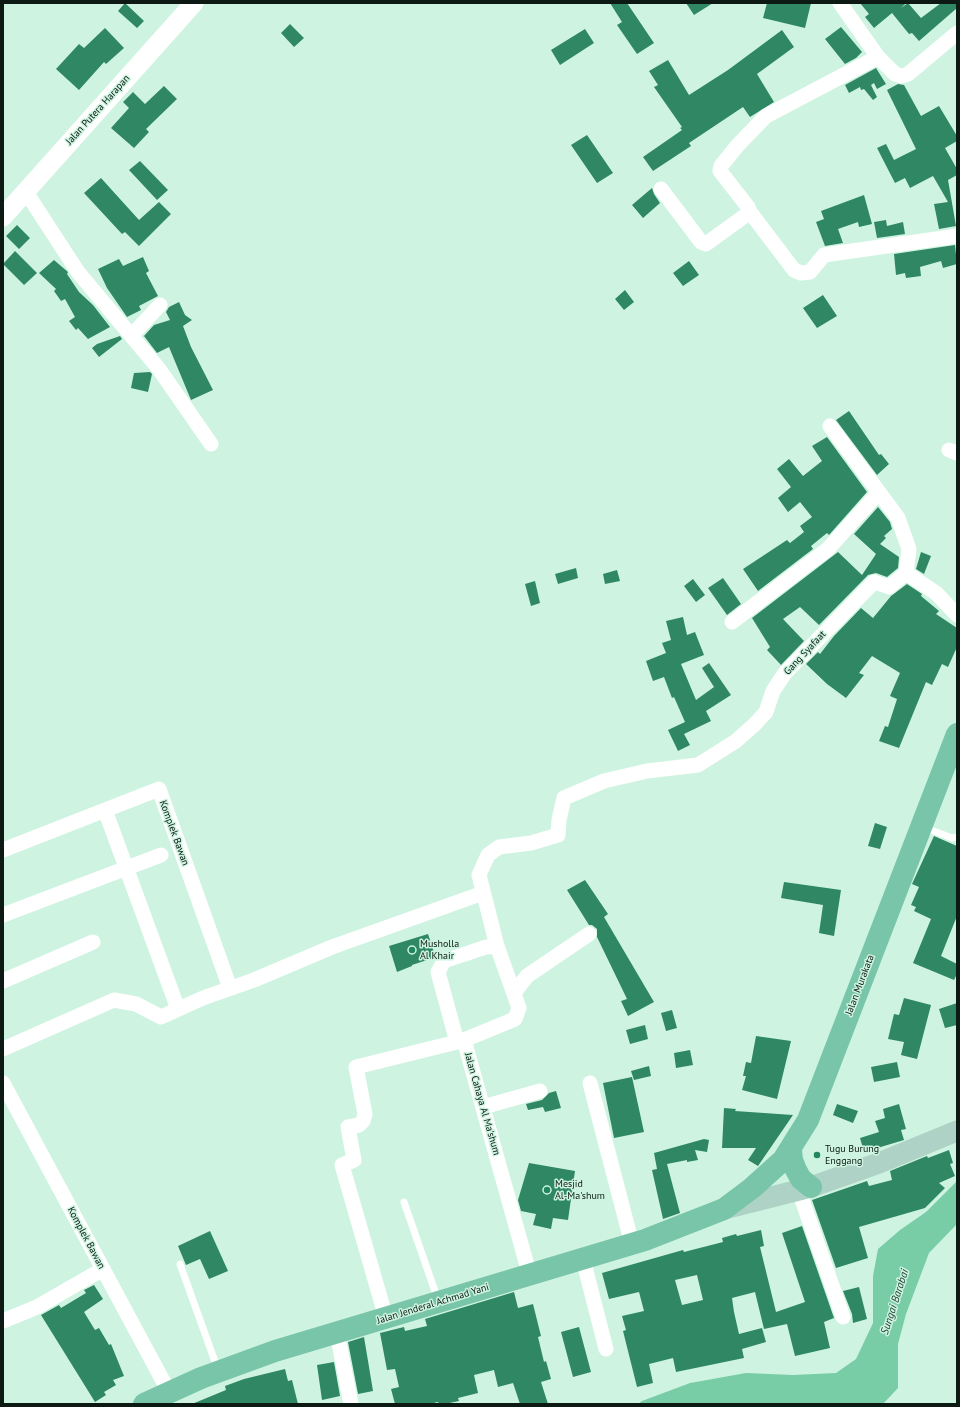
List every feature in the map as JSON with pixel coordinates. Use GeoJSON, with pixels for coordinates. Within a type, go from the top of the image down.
{"type":"FeatureCollection","features":[{"type":"Feature","properties":{"kind":"main road","name":"Jalan Murakata"},"geometry":{"type":"LineString","coordinates":[[724,1209],[752,1188],[783,1160],[791,1150],[808,1120],[922,827],[955,748]]}},
{"type":"Feature","properties":{"kind":"main road"},"geometry":{"type":"LineString","coordinates":[[724,1209],[805,1189],[886,1160],[957,1131]]}},
{"type":"Feature","properties":{"kind":"main road"},"geometry":{"type":"LineString","coordinates":[[791,1150],[792,1160],[805,1189]]}},
{"type":"Feature","properties":{"kind":"main road","name":"Jalan Jenderal Achmad Yani"},"geometry":{"type":"LineString","coordinates":[[144,1404],[219,1372],[275,1351],[530,1276],[632,1244],[724,1209]]}},
{"type":"Feature","properties":{"kind":"street","name":"Jalan Putera Harapan"},"geometry":{"type":"LineString","coordinates":[[3,217],[194,3]]}},
{"type":"Feature","properties":{"kind":"street"},"geometry":{"type":"LineString","coordinates":[[840,3],[878,57],[895,74],[902,76],[913,70],[957,32]]}},
{"type":"Feature","properties":{"kind":"street"},"geometry":{"type":"LineString","coordinates":[[878,57],[766,116],[720,166],[720,171],[794,270],[801,273],[810,272],[824,255],[957,236]]}},
{"type":"Feature","properties":{"kind":"street"},"geometry":{"type":"LineString","coordinates":[[661,189],[703,244],[706,244],[750,212]]}},
{"type":"Feature","properties":{"kind":"street"},"geometry":{"type":"LineString","coordinates":[[26,192],[78,272],[159,369],[211,444]]}},
{"type":"Feature","properties":{"kind":"street"},"geometry":{"type":"LineString","coordinates":[[132,335],[160,305]]}},
{"type":"Feature","properties":{"kind":"street"},"geometry":{"type":"LineString","coordinates":[[830,426],[898,518],[909,549],[906,573],[936,594],[957,614]]}},
{"type":"Feature","properties":{"kind":"street"},"geometry":{"type":"LineString","coordinates":[[732,622],[828,549],[879,492]]}},
{"type":"Feature","properties":{"kind":"street","name":"Gang Syafaat"},"geometry":{"type":"LineString","coordinates":[[483,893],[479,875],[488,855],[499,848],[531,843],[558,835],[564,798],[604,781],[647,771],[698,765],[736,741],[766,712],[773,691],[785,673],[851,604],[874,582],[889,587],[906,573]]}},
{"type":"Feature","properties":{"kind":"street","name":"Komplek Bawan"},"geometry":{"type":"LineString","coordinates":[[3,850],[159,789],[230,988]]}},
{"type":"Feature","properties":{"kind":"street"},"geometry":{"type":"LineString","coordinates":[[105,810],[178,1009]]}},
{"type":"Feature","properties":{"kind":"street","name":"Komplek Bawan"},"geometry":{"type":"LineString","coordinates":[[3,915],[161,855]]}},
{"type":"Feature","properties":{"kind":"street"},"geometry":{"type":"LineString","coordinates":[[3,1049],[114,1000],[136,1004],[161,1017],[203,998],[332,947],[483,893],[496,946],[520,1008],[515,1019],[461,1041],[438,972],[444,961],[486,947],[496,946]]}},
{"type":"Feature","properties":{"kind":"street"},"geometry":{"type":"LineString","coordinates":[[514,993],[527,976],[589,934]]}},
{"type":"Feature","properties":{"kind":"street"},"geometry":{"type":"LineString","coordinates":[[3,981],[93,942]]}},
{"type":"Feature","properties":{"kind":"street","name":"Jalan Cahaya Al Ma'shum"},"geometry":{"type":"LineString","coordinates":[[386,1318],[342,1165],[354,1160],[348,1127],[359,1124],[363,1121],[365,1114],[356,1067],[461,1041],[483,1107],[530,1276]]}},
{"type":"Feature","properties":{"kind":"street","name":"Komplek Bawan"},"geometry":{"type":"LineString","coordinates":[[3,1083],[170,1392]]}},
{"type":"Feature","properties":{"kind":"street"},"geometry":{"type":"LineString","coordinates":[[590,1083],[632,1244]]}},
{"type":"Feature","properties":{"kind":"street"},"geometry":{"type":"LineString","coordinates":[[483,1107],[540,1091]]}},
{"type":"Feature","properties":{"kind":"street"},"geometry":{"type":"LineString","coordinates":[[805,1189],[843,1317]]}},
{"type":"Feature","properties":{"kind":"street"},"geometry":{"type":"LineString","coordinates":[[583,1259],[606,1349]]}},
{"type":"Feature","properties":{"kind":"street"},"geometry":{"type":"LineString","coordinates":[[3,1320],[37,1307],[103,1269]]}},
{"type":"Feature","properties":{"kind":"street"},"geometry":{"type":"LineString","coordinates":[[337,1333],[351,1404]]}},
{"type":"Feature","properties":{"kind":"lane"},"geometry":{"type":"LineString","coordinates":[[922,827],[952,838],[957,837]]}},
{"type":"Feature","properties":{"kind":"lane"},"geometry":{"type":"LineString","coordinates":[[404,1202],[439,1302]]}},
{"type":"Feature","properties":{"kind":"lane"},"geometry":{"type":"LineString","coordinates":[[180,1264],[219,1372]]}},
{"type":"Feature","properties":{"kind":"water","name":"Sungai Barabai"},"geometry":{"type":"Polygon","coordinates":[[[957,1181],[957,1224],[929,1253],[906,1314],[898,1344],[898,1388],[883,1404],[638,1404],[642,1401],[690,1383],[746,1373],[793,1375],[836,1373],[856,1359],[873,1323],[873,1276],[878,1249],[900,1230],[926,1212],[957,1181]]]}},
{"type":"Feature","properties":{"kind":"building"},"geometry":{"type":"Polygon","coordinates":[[[125,3],[144,21],[137,28],[118,11],[125,3]]]}},
{"type":"Feature","properties":{"kind":"building"},"geometry":{"type":"Polygon","coordinates":[[[610,3],[627,3],[654,43],[637,54],[617,25],[622,22],[610,3]]]}},
{"type":"Feature","properties":{"kind":"building"},"geometry":{"type":"Polygon","coordinates":[[[686,3],[713,3],[694,15],[686,3]]]}},
{"type":"Feature","properties":{"kind":"building"},"geometry":{"type":"Polygon","coordinates":[[[767,3],[811,3],[805,28],[763,18],[767,3]]]}},
{"type":"Feature","properties":{"kind":"building"},"geometry":{"type":"Polygon","coordinates":[[[860,3],[906,3],[901,8],[908,3],[921,18],[941,3],[957,3],[957,8],[919,41],[912,33],[909,34],[892,13],[874,28],[865,17],[869,14],[860,3]]]}},
{"type":"Feature","properties":{"kind":"building"},"geometry":{"type":"Polygon","coordinates":[[[290,24],[304,38],[294,47],[281,33],[290,24]]]}},
{"type":"Feature","properties":{"kind":"building"},"geometry":{"type":"Polygon","coordinates":[[[841,27],[862,52],[856,58],[845,64],[825,39],[841,27]]]}},
{"type":"Feature","properties":{"kind":"building"},"geometry":{"type":"Polygon","coordinates":[[[105,28],[124,48],[106,64],[104,62],[79,90],[56,69],[79,44],[84,48],[105,28]]]}},
{"type":"Feature","properties":{"kind":"building"},"geometry":{"type":"Polygon","coordinates":[[[585,29],[594,43],[560,65],[551,50],[585,29]]]}},
{"type":"Feature","properties":{"kind":"building"},"geometry":{"type":"Polygon","coordinates":[[[782,30],[794,47],[757,74],[774,102],[750,117],[743,107],[689,143],[691,146],[653,171],[643,157],[682,130],[680,128],[682,127],[654,87],[658,85],[649,71],[668,60],[689,95],[728,70],[782,30]]]}},
{"type":"Feature","properties":{"kind":"building"},"geometry":{"type":"Polygon","coordinates":[[[876,68],[886,84],[877,89],[874,83],[871,85],[877,97],[873,100],[864,89],[861,90],[860,87],[849,93],[845,85],[876,68]]]}},
{"type":"Feature","properties":{"kind":"building"},"geometry":{"type":"Polygon","coordinates":[[[898,84],[904,85],[921,116],[939,106],[957,136],[957,141],[945,148],[957,169],[957,175],[948,180],[956,226],[939,229],[934,204],[948,202],[933,176],[910,188],[905,178],[895,183],[877,148],[886,144],[894,160],[916,149],[887,90],[898,84]]]}},
{"type":"Feature","properties":{"kind":"building"},"geometry":{"type":"Polygon","coordinates":[[[164,86],[177,99],[146,129],[149,132],[134,148],[111,128],[129,108],[123,102],[133,92],[145,104],[164,86]]]}},
{"type":"Feature","properties":{"kind":"building"},"geometry":{"type":"Polygon","coordinates":[[[587,135],[613,173],[597,183],[571,145],[587,135]]]}},
{"type":"Feature","properties":{"kind":"building"},"geometry":{"type":"Polygon","coordinates":[[[140,161],[168,190],[157,200],[129,170],[140,161]]]}},
{"type":"Feature","properties":{"kind":"building"},"geometry":{"type":"Polygon","coordinates":[[[101,178],[139,220],[159,202],[171,214],[139,246],[125,232],[122,234],[84,193],[101,178]]]}},
{"type":"Feature","properties":{"kind":"building"},"geometry":{"type":"Polygon","coordinates":[[[652,188],[660,203],[643,218],[632,205],[652,188]]]}},
{"type":"Feature","properties":{"kind":"building"},"geometry":{"type":"Polygon","coordinates":[[[864,195],[872,224],[859,227],[858,222],[838,229],[843,243],[825,246],[816,222],[824,219],[821,211],[864,195]]]}},
{"type":"Feature","properties":{"kind":"building"},"geometry":{"type":"Polygon","coordinates":[[[886,220],[887,226],[903,222],[905,234],[877,238],[874,222],[886,220]]]}},
{"type":"Feature","properties":{"kind":"building"},"geometry":{"type":"Polygon","coordinates":[[[17,225],[30,238],[19,249],[6,236],[17,225]]]}},
{"type":"Feature","properties":{"kind":"building"},"geometry":{"type":"Polygon","coordinates":[[[955,245],[957,264],[943,268],[941,261],[920,267],[921,276],[906,278],[905,273],[896,275],[894,254],[955,245]]]}},
{"type":"Feature","properties":{"kind":"building"},"geometry":{"type":"Polygon","coordinates":[[[15,251],[37,273],[24,285],[3,264],[15,251]]]}},
{"type":"Feature","properties":{"kind":"building"},"geometry":{"type":"Polygon","coordinates":[[[143,257],[149,271],[146,273],[158,296],[139,306],[141,310],[127,317],[107,288],[98,269],[119,259],[123,266],[143,257]]]}},
{"type":"Feature","properties":{"kind":"building"},"geometry":{"type":"Polygon","coordinates":[[[54,260],[68,272],[67,274],[79,292],[93,305],[110,327],[88,339],[78,328],[76,330],[69,321],[75,317],[65,299],[61,301],[54,291],[56,289],[39,273],[54,260]]]}},
{"type":"Feature","properties":{"kind":"building"},"geometry":{"type":"Polygon","coordinates":[[[689,261],[699,275],[683,286],[673,273],[689,261]]]}},
{"type":"Feature","properties":{"kind":"building"},"geometry":{"type":"Polygon","coordinates":[[[625,290],[634,302],[624,310],[615,299],[625,290]]]}},
{"type":"Feature","properties":{"kind":"building"},"geometry":{"type":"Polygon","coordinates":[[[823,295],[837,316],[817,328],[803,308],[823,295]]]}},
{"type":"Feature","properties":{"kind":"building"},"geometry":{"type":"Polygon","coordinates":[[[179,302],[185,315],[192,320],[183,326],[191,347],[213,390],[191,400],[169,347],[157,353],[144,336],[154,325],[170,320],[166,312],[169,307],[179,302]]]}},
{"type":"Feature","properties":{"kind":"building"},"geometry":{"type":"Polygon","coordinates":[[[120,336],[122,339],[99,357],[92,348],[97,344],[120,336]]]}},
{"type":"Feature","properties":{"kind":"building"},"geometry":{"type":"Polygon","coordinates":[[[150,372],[152,374],[148,392],[131,388],[134,373],[150,372]]]}},
{"type":"Feature","properties":{"kind":"building"},"geometry":{"type":"Polygon","coordinates":[[[849,411],[879,455],[881,454],[889,464],[877,475],[836,420],[849,411]]]}},
{"type":"Feature","properties":{"kind":"building"},"geometry":{"type":"Polygon","coordinates":[[[827,437],[867,492],[829,535],[827,533],[811,546],[813,549],[758,591],[743,569],[787,540],[790,543],[804,532],[800,526],[812,517],[800,502],[788,512],[778,498],[791,487],[777,469],[789,459],[803,476],[822,461],[812,446],[827,437]]]}},
{"type":"Feature","properties":{"kind":"building"},"geometry":{"type":"Polygon","coordinates":[[[878,507],[890,522],[892,529],[884,536],[886,538],[880,544],[899,557],[898,568],[887,577],[876,573],[868,575],[819,625],[800,607],[783,619],[804,641],[781,665],[767,650],[770,647],[752,618],[838,552],[862,575],[876,554],[854,534],[878,507]]]}},
{"type":"Feature","properties":{"kind":"building"},"geometry":{"type":"Polygon","coordinates":[[[921,552],[931,556],[924,574],[916,569],[921,552]]]}},
{"type":"Feature","properties":{"kind":"building"},"geometry":{"type":"Polygon","coordinates":[[[576,568],[578,578],[558,584],[555,574],[576,568]]]}},
{"type":"Feature","properties":{"kind":"building"},"geometry":{"type":"Polygon","coordinates":[[[617,570],[620,581],[605,584],[603,574],[617,570]]]}},
{"type":"Feature","properties":{"kind":"building"},"geometry":{"type":"Polygon","coordinates":[[[723,578],[741,604],[727,615],[708,588],[723,578]]]}},
{"type":"Feature","properties":{"kind":"building"},"geometry":{"type":"Polygon","coordinates":[[[693,579],[705,595],[696,602],[684,586],[693,579]]]}},
{"type":"Feature","properties":{"kind":"building"},"geometry":{"type":"Polygon","coordinates":[[[535,581],[540,603],[531,606],[525,584],[535,581]]]}},
{"type":"Feature","properties":{"kind":"building"},"geometry":{"type":"Polygon","coordinates":[[[907,584],[922,594],[921,596],[939,611],[936,614],[957,628],[957,647],[948,667],[942,664],[932,685],[926,682],[899,748],[879,741],[885,726],[888,727],[897,699],[890,696],[900,673],[872,656],[859,673],[864,675],[846,698],[827,684],[806,664],[818,652],[820,654],[834,636],[861,608],[873,618],[891,596],[907,584]]]}},
{"type":"Feature","properties":{"kind":"building"},"geometry":{"type":"Polygon","coordinates":[[[683,617],[687,635],[695,632],[704,655],[681,664],[696,700],[714,687],[702,668],[709,663],[731,695],[706,711],[711,721],[684,734],[690,745],[678,751],[668,730],[685,722],[674,697],[672,698],[664,677],[653,681],[646,661],[666,653],[662,643],[671,640],[666,621],[683,617]]]}},
{"type":"Feature","properties":{"kind":"building"},"geometry":{"type":"Polygon","coordinates":[[[875,823],[887,827],[880,849],[868,846],[875,823]]]}},
{"type":"Feature","properties":{"kind":"building"},"geometry":{"type":"Polygon","coordinates":[[[934,836],[957,846],[957,916],[941,956],[957,964],[957,974],[954,980],[913,963],[931,919],[914,911],[916,907],[911,905],[919,887],[912,884],[934,836]]]}},
{"type":"Feature","properties":{"kind":"building"},"geometry":{"type":"Polygon","coordinates":[[[585,880],[608,914],[604,917],[654,1002],[628,1016],[621,1001],[627,999],[597,937],[597,929],[592,925],[589,925],[567,890],[585,880]]]}},
{"type":"Feature","properties":{"kind":"building"},"geometry":{"type":"Polygon","coordinates":[[[784,882],[841,890],[834,936],[819,933],[823,905],[781,898],[784,882]]]}},
{"type":"Feature","properties":{"kind":"building","name":"Musholla Al Khair"},"geometry":{"type":"Polygon","coordinates":[[[428,934],[435,955],[432,955],[433,958],[397,972],[389,946],[428,934]]]}},
{"type":"Feature","properties":{"kind":"building"},"geometry":{"type":"Polygon","coordinates":[[[904,998],[931,1005],[917,1059],[901,1055],[904,1042],[888,1039],[894,1014],[899,1015],[904,998]]]}},
{"type":"Feature","properties":{"kind":"building"},"geometry":{"type":"Polygon","coordinates":[[[957,1003],[957,1025],[945,1028],[939,1009],[957,1003]]]}},
{"type":"Feature","properties":{"kind":"building"},"geometry":{"type":"Polygon","coordinates":[[[672,1010],[677,1028],[666,1031],[661,1013],[672,1010]]]}},
{"type":"Feature","properties":{"kind":"building"},"geometry":{"type":"Polygon","coordinates":[[[645,1025],[648,1039],[630,1044],[626,1030],[645,1025]]]}},
{"type":"Feature","properties":{"kind":"building"},"geometry":{"type":"Polygon","coordinates":[[[756,1036],[791,1041],[777,1099],[742,1090],[746,1076],[743,1076],[746,1062],[751,1063],[756,1036]]]}},
{"type":"Feature","properties":{"kind":"building"},"geometry":{"type":"Polygon","coordinates":[[[690,1050],[693,1065],[676,1068],[674,1053],[690,1050]]]}},
{"type":"Feature","properties":{"kind":"building"},"geometry":{"type":"Polygon","coordinates":[[[897,1062],[900,1077],[874,1082],[871,1067],[897,1062]]]}},
{"type":"Feature","properties":{"kind":"building"},"geometry":{"type":"Polygon","coordinates":[[[649,1066],[651,1076],[634,1080],[631,1071],[649,1066]]]}},
{"type":"Feature","properties":{"kind":"building"},"geometry":{"type":"Polygon","coordinates":[[[632,1077],[644,1132],[614,1138],[603,1083],[632,1077]]]}},
{"type":"Feature","properties":{"kind":"building"},"geometry":{"type":"Polygon","coordinates":[[[556,1091],[561,1108],[545,1112],[543,1107],[528,1110],[526,1104],[542,1100],[549,1093],[556,1091]]]}},
{"type":"Feature","properties":{"kind":"building"},"geometry":{"type":"Polygon","coordinates":[[[837,1104],[858,1111],[853,1123],[833,1115],[837,1104]]]}},
{"type":"Feature","properties":{"kind":"building"},"geometry":{"type":"Polygon","coordinates":[[[899,1104],[906,1129],[901,1130],[904,1140],[864,1152],[860,1138],[879,1132],[875,1121],[885,1118],[883,1109],[899,1104]]]}},
{"type":"Feature","properties":{"kind":"building"},"geometry":{"type":"Polygon","coordinates":[[[724,1108],[736,1109],[735,1111],[793,1115],[758,1166],[748,1160],[756,1148],[722,1148],[724,1108]]]}},
{"type":"Feature","properties":{"kind":"building"},"geometry":{"type":"Polygon","coordinates":[[[704,1139],[709,1140],[707,1152],[695,1150],[698,1160],[687,1162],[687,1160],[667,1164],[680,1213],[663,1219],[652,1170],[657,1169],[654,1153],[704,1139]]]}},
{"type":"Feature","properties":{"kind":"building"},"geometry":{"type":"Polygon","coordinates":[[[949,1150],[953,1163],[950,1164],[955,1176],[939,1183],[945,1188],[925,1208],[859,1227],[868,1258],[836,1268],[812,1200],[867,1181],[869,1186],[892,1180],[890,1171],[927,1156],[928,1158],[949,1150]]]}},
{"type":"Feature","properties":{"kind":"building","name":"Mesjid Al-Ma'shum"},"geometry":{"type":"Polygon","coordinates":[[[529,1163],[575,1171],[568,1220],[553,1218],[551,1229],[533,1225],[536,1214],[521,1211],[518,1200],[529,1163]]]}},
{"type":"Feature","properties":{"kind":"building"},"geometry":{"type":"Polygon","coordinates":[[[802,1226],[834,1318],[824,1322],[830,1348],[795,1356],[787,1324],[764,1329],[755,1292],[732,1298],[734,1312],[739,1334],[762,1328],[766,1342],[742,1349],[744,1358],[676,1372],[673,1358],[649,1364],[653,1383],[637,1387],[623,1331],[626,1330],[622,1316],[644,1311],[639,1292],[609,1299],[602,1273],[683,1250],[684,1252],[723,1242],[722,1238],[736,1234],[737,1236],[761,1230],[764,1246],[760,1247],[776,1312],[805,1302],[782,1233],[802,1226]],[[697,1275],[675,1280],[682,1305],[703,1300],[697,1275]]]}},
{"type":"Feature","properties":{"kind":"building"},"geometry":{"type":"Polygon","coordinates":[[[210,1231],[228,1271],[209,1279],[200,1259],[186,1265],[178,1246],[210,1231]]]}},
{"type":"Feature","properties":{"kind":"building"},"geometry":{"type":"Polygon","coordinates":[[[94,1285],[103,1299],[84,1312],[95,1330],[99,1328],[109,1345],[111,1344],[124,1376],[113,1380],[116,1385],[104,1392],[106,1395],[95,1402],[41,1315],[59,1305],[61,1308],[86,1293],[84,1290],[94,1285]]]}},
{"type":"Feature","properties":{"kind":"building"},"geometry":{"type":"Polygon","coordinates":[[[859,1287],[867,1319],[853,1323],[852,1314],[843,1291],[859,1287]]]}},
{"type":"Feature","properties":{"kind":"building"},"geometry":{"type":"Polygon","coordinates":[[[514,1292],[518,1308],[533,1304],[541,1336],[538,1337],[544,1362],[546,1361],[551,1379],[541,1382],[548,1404],[520,1404],[513,1383],[498,1387],[494,1370],[474,1375],[478,1393],[458,1398],[459,1401],[445,1404],[439,1404],[438,1402],[429,1404],[395,1404],[391,1389],[399,1387],[395,1369],[387,1370],[380,1333],[404,1327],[405,1331],[427,1326],[425,1319],[514,1292]]]}},
{"type":"Feature","properties":{"kind":"building"},"geometry":{"type":"Polygon","coordinates":[[[579,1327],[591,1372],[573,1377],[561,1332],[579,1327]]]}},
{"type":"Feature","properties":{"kind":"building"},"geometry":{"type":"Polygon","coordinates":[[[364,1337],[373,1391],[358,1394],[348,1342],[364,1337]]]}},
{"type":"Feature","properties":{"kind":"building"},"geometry":{"type":"Polygon","coordinates":[[[334,1362],[340,1396],[322,1400],[317,1365],[334,1362]]]}},
{"type":"Feature","properties":{"kind":"building"},"geometry":{"type":"Polygon","coordinates":[[[285,1369],[288,1381],[292,1380],[298,1404],[192,1404],[226,1390],[225,1386],[244,1379],[285,1369]]]}},
{"type":"Feature","properties":{"kind":"place","name":"Musholla Al Khair"},"geometry":{"type":"Point","coordinates":[412,950]}},
{"type":"Feature","properties":{"kind":"place","name":"Tugu Burung Enggang"},"geometry":{"type":"Point","coordinates":[817,1155]}},
{"type":"Feature","properties":{"kind":"place","name":"Mesjid Al-Ma'shum"},"geometry":{"type":"Point","coordinates":[547,1190]}}]}
